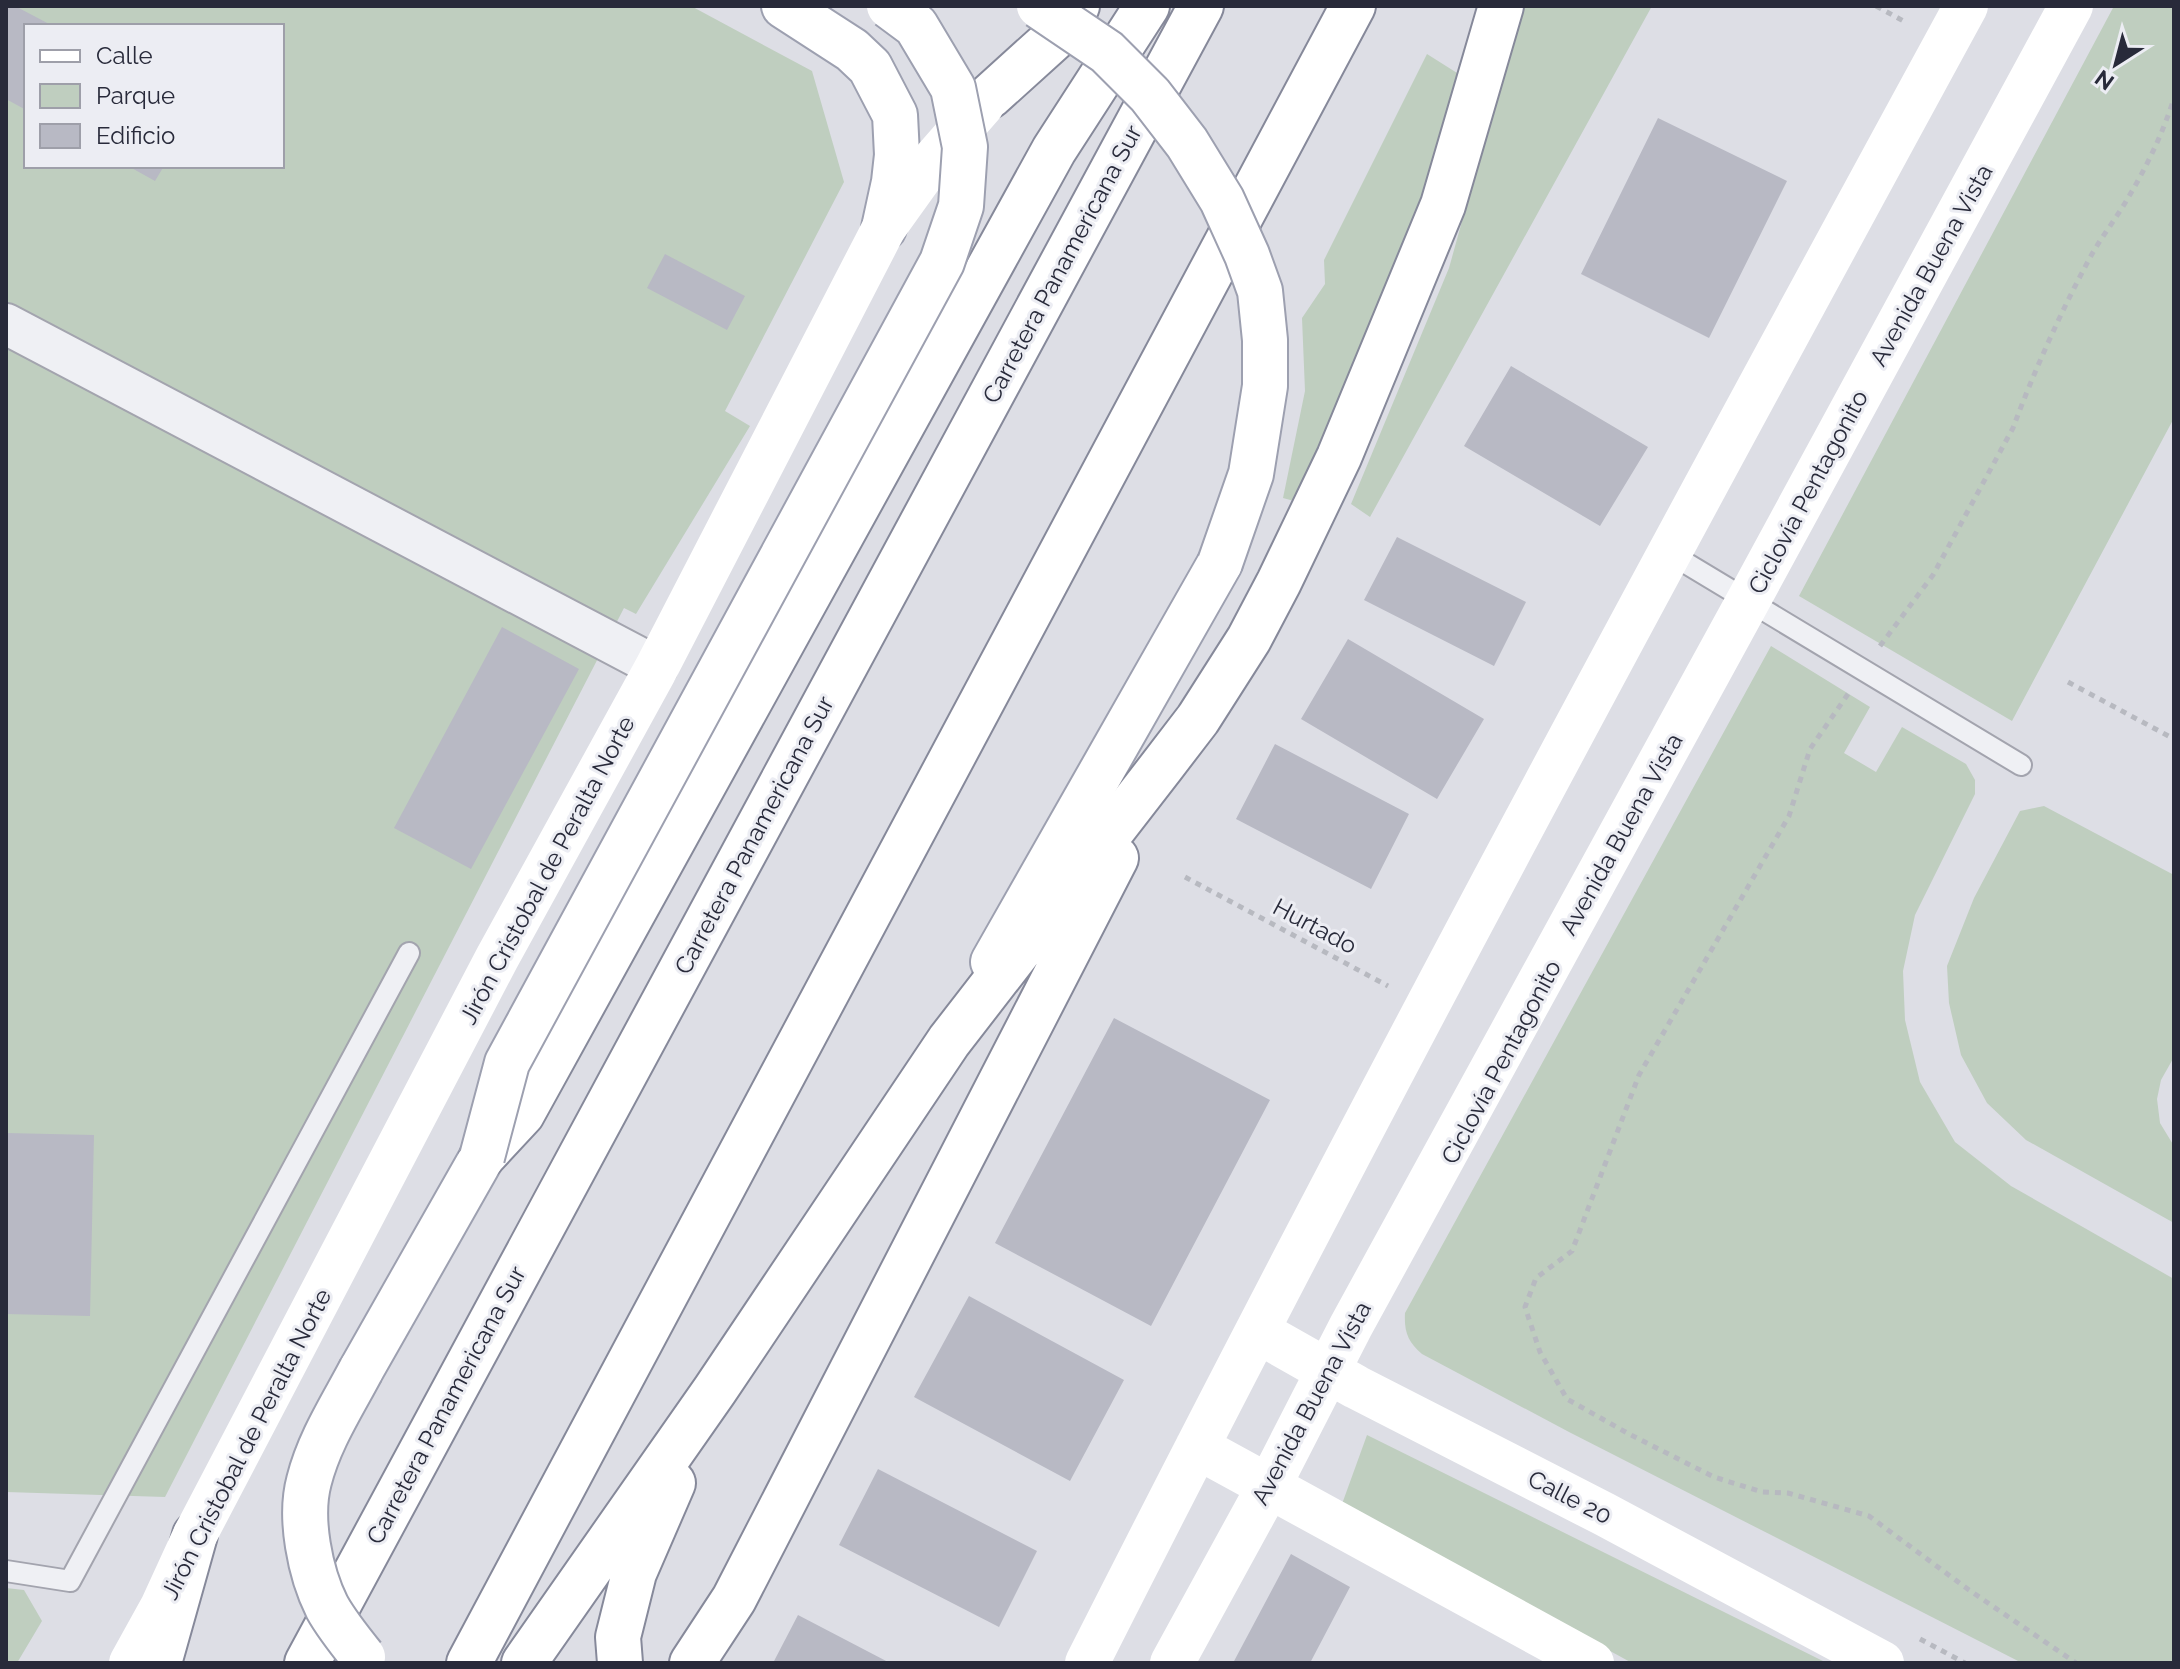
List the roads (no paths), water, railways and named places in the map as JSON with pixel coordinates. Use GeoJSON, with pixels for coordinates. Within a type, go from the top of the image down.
{"type":"FeatureCollection","features":[{"type":"Feature","properties":{"kind":"main road"},"geometry":{"type":"LineString","coordinates":[[784,6],[852,50],[870,67],[895,115],[896,169],[884,228]]}},
{"type":"Feature","properties":{"kind":"main road"},"geometry":{"type":"LineString","coordinates":[[482,1157],[507,1063],[942,262],[961,206],[965,147],[953,88],[916,26],[889,6]]}},
{"type":"Feature","properties":{"kind":"main road"},"geometry":{"type":"LineString","coordinates":[[949,1041],[1220,563],[1251,474],[1265,386],[1265,340],[1260,291],[1222,200],[1187,143],[1150,95],[1107,52],[1039,6]]}},
{"type":"Feature","properties":{"kind":"main road"},"geometry":{"type":"LineString","coordinates":[[990,96],[1045,6]]}},
{"type":"Feature","properties":{"kind":"main road"},"geometry":{"type":"LineString","coordinates":[[990,96],[1052,40],[1077,6]]}},
{"type":"Feature","properties":{"kind":"main road"},"geometry":{"type":"LineString","coordinates":[[370,1663],[341,1629],[326,1604],[312,1562],[304,1518],[308,1482],[325,1437],[482,1157],[522,1114],[1054,150],[1147,6]]}},
{"type":"Feature","properties":{"kind":"main road","name":"Carretera Panamericana Sur"},"geometry":{"type":"LineString","coordinates":[[307,1663],[1201,6]]}},
{"type":"Feature","properties":{"kind":"main road"},"geometry":{"type":"LineString","coordinates":[[469,1663],[1353,6]]}},
{"type":"Feature","properties":{"kind":"main road"},"geometry":{"type":"LineString","coordinates":[[524,1663],[715,1390],[949,1041],[1198,719],[1249,639],[1339,457],[1443,205],[1501,6]]}},
{"type":"Feature","properties":{"kind":"main road"},"geometry":{"type":"LineString","coordinates":[[1087,1663],[1257,1331],[1669,553],[1966,6]]}},
{"type":"Feature","properties":{"kind":"main road","name":"Avenida Buena Vista"},"geometry":{"type":"LineString","coordinates":[[1172,1663],[1269,1486],[1327,1370],[2071,6]]}},
{"type":"Feature","properties":{"kind":"main road","name":"Jirón Cristobal de Peralta Norte"},"geometry":{"type":"LineString","coordinates":[[131,1663],[497,958],[657,667],[884,228],[927,168],[990,96]]}},
{"type":"Feature","properties":{"kind":"main road"},"geometry":{"type":"LineString","coordinates":[[692,1663],[741,1585],[1162,766]]}},
{"type":"Feature","properties":{"kind":"main road","name":"Calle 20"},"geometry":{"type":"LineString","coordinates":[[1257,1331],[1356,1387],[1604,1514],[1896,1648]]}},
{"type":"Feature","properties":{"kind":"main road"},"geometry":{"type":"LineString","coordinates":[[620,1663],[618,1637],[634,1573],[715,1390]]}},
{"type":"Feature","properties":{"kind":"main road"},"geometry":{"type":"LineString","coordinates":[[1197,1447],[1592,1663]]}},
{"type":"Feature","properties":{"kind":"main road"},"geometry":{"type":"LineString","coordinates":[[159,1663],[195,1535]]}},
{"type":"Feature","properties":{"kind":"street"},"geometry":{"type":"LineString","coordinates":[[6,324],[657,667]]}},
{"type":"Feature","properties":{"kind":"lane"},"geometry":{"type":"LineString","coordinates":[[1669,553],[2021,765]]}},
{"type":"Feature","properties":{"kind":"lane"},"geometry":{"type":"LineString","coordinates":[[6,1571],[70,1581],[409,953]]}}]}
